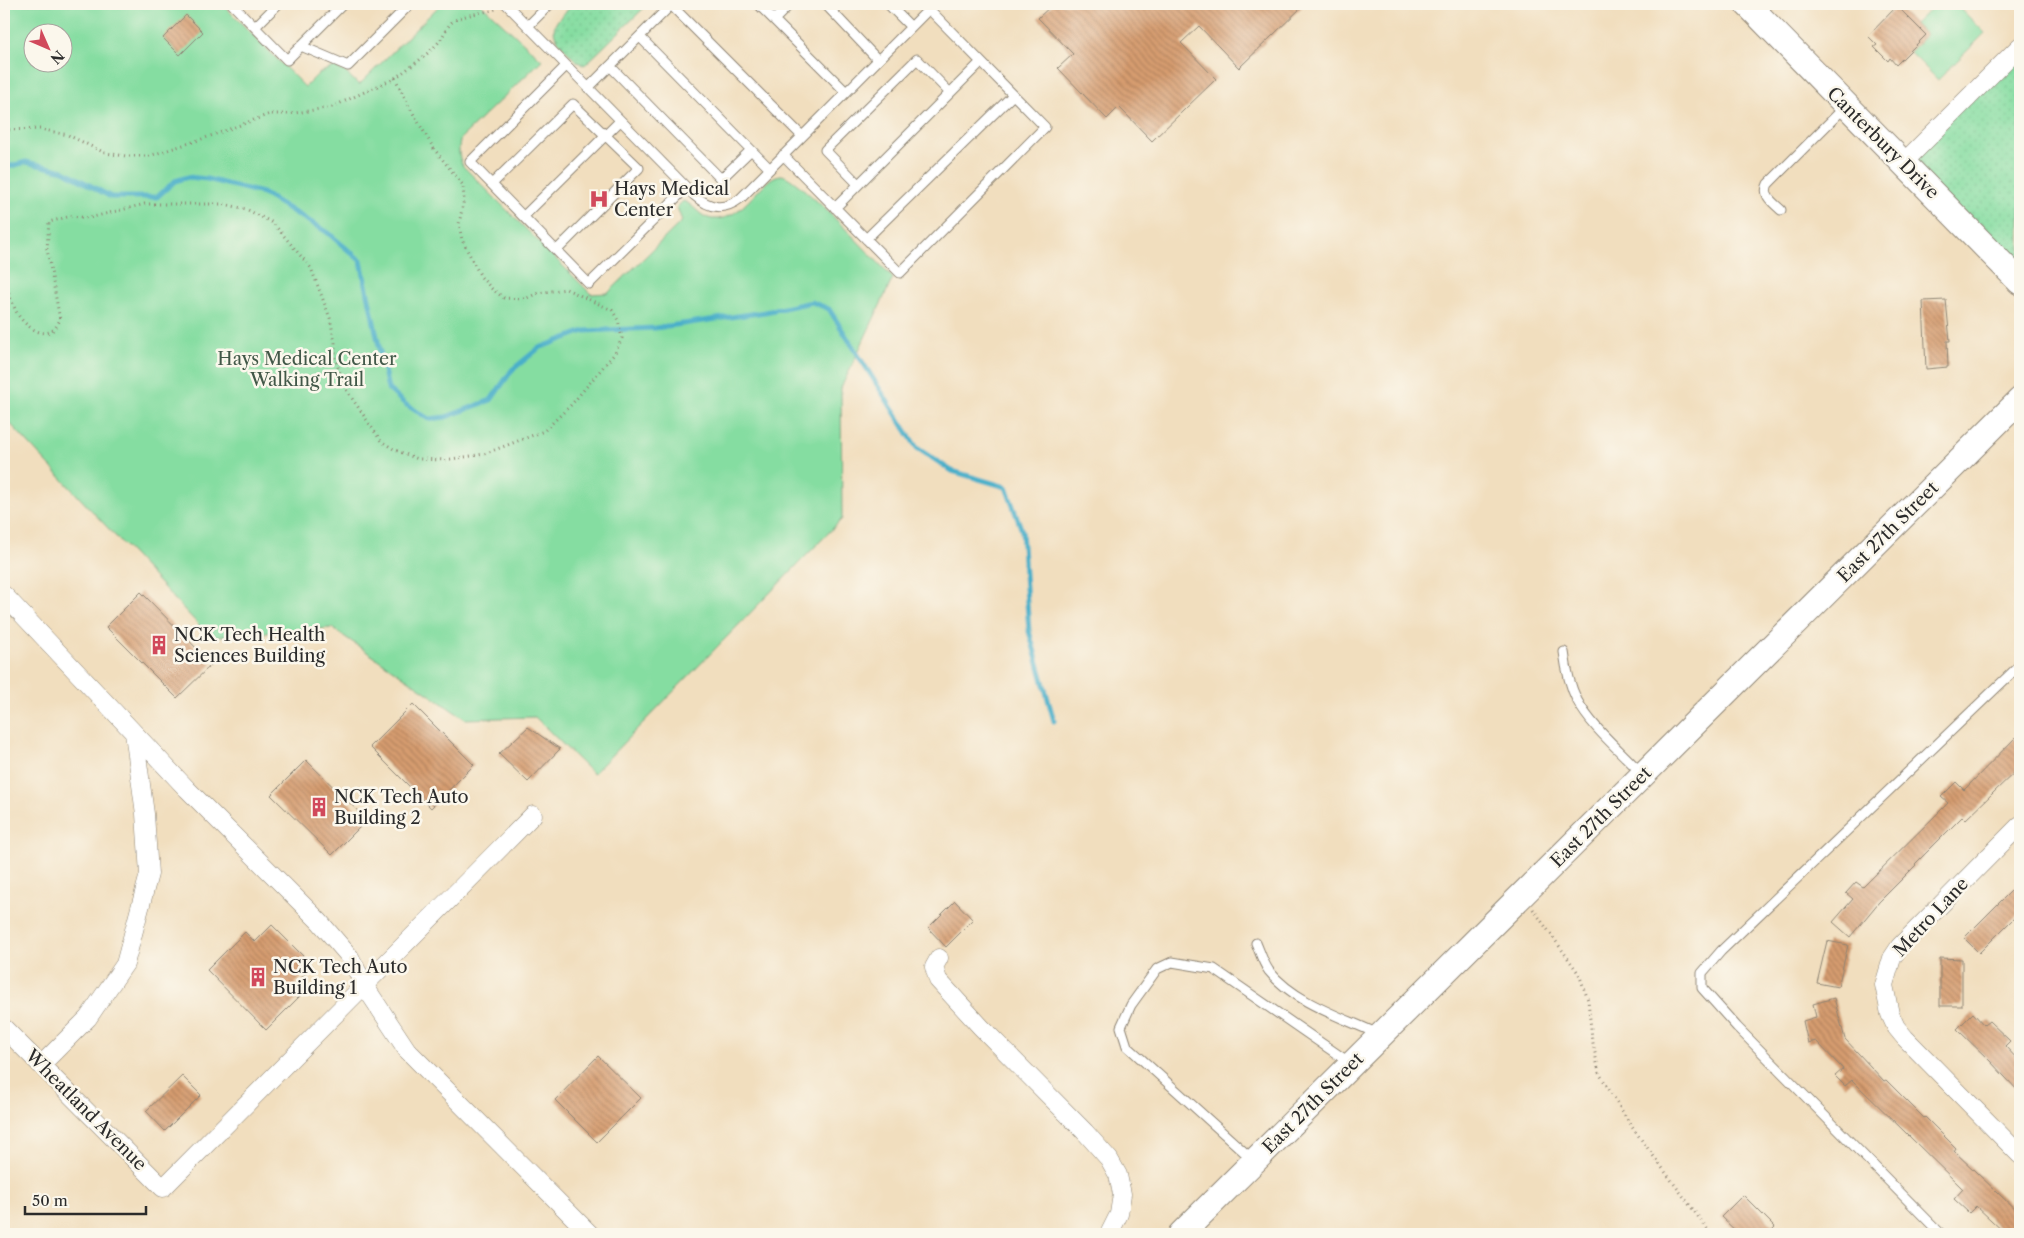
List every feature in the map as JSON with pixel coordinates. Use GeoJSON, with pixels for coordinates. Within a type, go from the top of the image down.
{"type":"FeatureCollection","features":[{"type":"Feature","properties":{"kind":"main road","name":"Canterbury Drive"},"geometry":{"type":"LineString","coordinates":[[1747,4],[2020,282]]}},
{"type":"Feature","properties":{"kind":"main road","name":"East 27th Street"},"geometry":{"type":"LineString","coordinates":[[1181,1234],[2020,400]]}},
{"type":"Feature","properties":{"kind":"street"},"geometry":{"type":"LineString","coordinates":[[1903,163],[2020,46]]}},
{"type":"Feature","properties":{"kind":"street"},"geometry":{"type":"LineString","coordinates":[[4,595],[134,733],[319,921],[350,957],[364,985],[407,1050],[590,1234]]}},
{"type":"Feature","properties":{"kind":"street"},"geometry":{"type":"LineString","coordinates":[[41,1066],[88,1018],[125,964],[149,874],[145,814],[134,733]]}},
{"type":"Feature","properties":{"kind":"street"},"geometry":{"type":"LineString","coordinates":[[364,985],[533,815]]}},
{"type":"Feature","properties":{"kind":"street","name":"Metro Lane"},"geometry":{"type":"LineString","coordinates":[[2020,825],[1900,946],[1892,958],[1884,985],[1890,1014],[1905,1038],[2020,1155]]}},
{"type":"Feature","properties":{"kind":"street"},"geometry":{"type":"LineString","coordinates":[[939,958],[934,967],[938,980],[981,1027],[1086,1132],[1109,1159],[1118,1175],[1122,1194],[1119,1214],[1109,1234]]}},
{"type":"Feature","properties":{"kind":"street","name":"Wheatland Avenue"},"geometry":{"type":"LineString","coordinates":[[4,1028],[162,1188],[364,985]]}},
{"type":"Feature","properties":{"kind":"lane"},"geometry":{"type":"LineString","coordinates":[[232,4],[287,60],[343,4]]}},
{"type":"Feature","properties":{"kind":"lane"},"geometry":{"type":"LineString","coordinates":[[255,27],[278,4]]}},
{"type":"Feature","properties":{"kind":"lane"},"geometry":{"type":"LineString","coordinates":[[301,46],[348,66],[410,4]]}},
{"type":"Feature","properties":{"kind":"lane"},"geometry":{"type":"LineString","coordinates":[[528,26],[550,4]]}},
{"type":"Feature","properties":{"kind":"lane"},"geometry":{"type":"LineString","coordinates":[[758,4],[846,92]]}},
{"type":"Feature","properties":{"kind":"lane"},"geometry":{"type":"LineString","coordinates":[[774,20],[790,4]]}},
{"type":"Feature","properties":{"kind":"lane"},"geometry":{"type":"LineString","coordinates":[[825,4],[878,60]]}},
{"type":"Feature","properties":{"kind":"lane"},"geometry":{"type":"LineString","coordinates":[[888,4],[911,27]]}},
{"type":"Feature","properties":{"kind":"lane"},"geometry":{"type":"LineString","coordinates":[[504,6],[528,26],[686,188],[711,207],[723,207],[741,198],[783,155],[911,27],[931,6],[981,62],[1045,127],[900,272],[783,155]]}},
{"type":"Feature","properties":{"kind":"lane"},"geometry":{"type":"LineString","coordinates":[[588,88],[671,6],[802,136]]}},
{"type":"Feature","properties":{"kind":"lane"},"geometry":{"type":"LineString","coordinates":[[640,37],[770,169]]}},
{"type":"Feature","properties":{"kind":"lane"},"geometry":{"type":"LineString","coordinates":[[858,184],[825,150],[917,59],[950,93]]}},
{"type":"Feature","properties":{"kind":"lane"},"geometry":{"type":"LineString","coordinates":[[835,208],[981,62]]}},
{"type":"Feature","properties":{"kind":"lane"},"geometry":{"type":"LineString","coordinates":[[566,66],[470,162],[590,284],[686,188]]}},
{"type":"Feature","properties":{"kind":"lane"},"geometry":{"type":"LineString","coordinates":[[610,66],[721,179],[751,150]]}},
{"type":"Feature","properties":{"kind":"lane"},"geometry":{"type":"LineString","coordinates":[[866,239],[1013,95]]}},
{"type":"Feature","properties":{"kind":"lane"},"geometry":{"type":"LineString","coordinates":[[492,184],[573,104],[639,168],[557,250]]}},
{"type":"Feature","properties":{"kind":"lane"},"geometry":{"type":"LineString","coordinates":[[1781,210],[1767,196],[1768,184],[1847,105]]}},
{"type":"Feature","properties":{"kind":"lane"},"geometry":{"type":"LineString","coordinates":[[524,216],[620,121]]}},
{"type":"Feature","properties":{"kind":"lane"},"geometry":{"type":"LineString","coordinates":[[1564,652],[1567,671],[1577,700],[1593,722],[1643,775]]}},
{"type":"Feature","properties":{"kind":"lane"},"geometry":{"type":"LineString","coordinates":[[1941,1234],[1702,988],[1702,973],[1721,951],[2020,665]]}},
{"type":"Feature","properties":{"kind":"lane"},"geometry":{"type":"LineString","coordinates":[[1256,943],[1268,969],[1284,987],[1307,1001],[1381,1035]]}},
{"type":"Feature","properties":{"kind":"lane"},"geometry":{"type":"LineString","coordinates":[[1254,1161],[1127,1046],[1121,1026],[1131,1005],[1157,969],[1172,962],[1214,969],[1352,1064]]}},
{"type":"Feature","properties":{"kind":"path"},"geometry":{"type":"LineString","coordinates":[[4,130],[40,129],[68,135],[105,154],[149,156],[206,138],[270,114],[289,114],[332,107],[395,78],[436,45],[445,35],[448,25],[455,20],[463,16],[504,6]]}},
{"type":"Feature","properties":{"kind":"path"},"geometry":{"type":"LineString","coordinates":[[4,280],[18,313],[26,324],[35,331],[50,332],[60,320],[47,249],[49,222],[70,216],[89,218],[145,204],[224,204],[246,209],[273,223],[311,268],[330,318],[336,343],[335,358],[342,381],[381,441],[395,450],[418,459],[445,460],[472,457],[503,448],[544,431],[572,405],[606,367],[622,338],[618,320],[612,310],[566,289],[538,293],[526,298],[504,298],[492,289],[481,277],[462,240],[460,224],[464,199],[463,186],[434,149],[395,78]]}},
{"type":"Feature","properties":{"kind":"path"},"geometry":{"type":"LineString","coordinates":[[1524,894],[1553,939],[1579,974],[1588,1000],[1592,1038],[1599,1073],[1632,1127],[1711,1234]]}},
{"type":"Feature","properties":{"kind":"green space","name":"Hays Medical Center Walking Trail"},"geometry":{"type":"Polygon","coordinates":[[[4,4],[222,4],[305,87],[319,73],[334,67],[344,71],[359,85],[441,4],[481,4],[542,60],[461,138],[459,152],[461,162],[591,294],[608,293],[682,221],[677,207],[683,201],[707,218],[723,218],[743,207],[766,183],[774,177],[781,175],[790,179],[819,203],[893,278],[841,388],[842,519],[593,774],[535,717],[465,719],[332,628],[210,637],[4,417],[4,4]]]}},
{"type":"Feature","properties":{"kind":"green space"},"geometry":{"type":"Polygon","coordinates":[[[574,4],[648,4],[583,65],[573,58],[559,42],[554,30],[558,20],[574,4]]]}},
{"type":"Feature","properties":{"kind":"green space"},"geometry":{"type":"Polygon","coordinates":[[[1936,4],[1956,4],[1985,33],[1938,80],[1910,52],[1926,35],[1915,24],[1936,4]]]}},
{"type":"Feature","properties":{"kind":"green space"},"geometry":{"type":"Polygon","coordinates":[[[2020,46],[2020,282],[1903,163],[2020,46]]]}},
{"type":"Feature","properties":{"kind":"building"},"geometry":{"type":"Polygon","coordinates":[[[1053,4],[1305,4],[1239,68],[1199,26],[1181,43],[1216,79],[1152,141],[1119,107],[1107,119],[1058,68],[1073,54],[1038,18],[1053,4]]]}},
{"type":"Feature","properties":{"kind":"building"},"geometry":{"type":"Polygon","coordinates":[[[1897,6],[1926,35],[1896,65],[1890,58],[1888,61],[1874,47],[1877,45],[1868,36],[1897,6]]]}},
{"type":"Feature","properties":{"kind":"building"},"geometry":{"type":"Polygon","coordinates":[[[186,15],[203,32],[180,55],[163,38],[186,15]]]}},
{"type":"Feature","properties":{"kind":"building"},"geometry":{"type":"Polygon","coordinates":[[[1946,300],[1950,341],[1947,341],[1948,367],[1926,369],[1923,301],[1946,300]]]}},
{"type":"Feature","properties":{"kind":"building","name":"NCK Tech Health Sciences Building"},"geometry":{"type":"Polygon","coordinates":[[[141,592],[212,664],[177,698],[106,627],[141,592]]]}},
{"type":"Feature","properties":{"kind":"building"},"geometry":{"type":"Polygon","coordinates":[[[413,704],[474,765],[431,808],[370,747],[413,704]]]}},
{"type":"Feature","properties":{"kind":"building"},"geometry":{"type":"Polygon","coordinates":[[[528,727],[560,749],[528,782],[499,754],[528,727]]]}},
{"type":"Feature","properties":{"kind":"building"},"geometry":{"type":"Polygon","coordinates":[[[2020,733],[2020,767],[1965,820],[1962,817],[1915,864],[1879,902],[1850,937],[1833,922],[1853,899],[1846,893],[1856,882],[1863,887],[1948,803],[1941,797],[1956,782],[1964,790],[2020,733]]]}},
{"type":"Feature","properties":{"kind":"building","name":"NCK Tech Auto Building 2"},"geometry":{"type":"Polygon","coordinates":[[[306,760],[367,820],[332,855],[271,795],[306,760]]]}},
{"type":"Feature","properties":{"kind":"building"},"geometry":{"type":"Polygon","coordinates":[[[2020,882],[2020,912],[1979,953],[1964,938],[2020,882]]]}},
{"type":"Feature","properties":{"kind":"building"},"geometry":{"type":"Polygon","coordinates":[[[955,901],[973,920],[946,947],[928,928],[955,901]]]}},
{"type":"Feature","properties":{"kind":"building","name":"NCK Tech Auto Building 1"},"geometry":{"type":"Polygon","coordinates":[[[272,925],[313,966],[295,984],[304,992],[266,1030],[207,970],[245,932],[255,942],[272,925]]]}},
{"type":"Feature","properties":{"kind":"building"},"geometry":{"type":"Polygon","coordinates":[[[1827,941],[1848,945],[1838,987],[1817,983],[1827,941]]]}},
{"type":"Feature","properties":{"kind":"building"},"geometry":{"type":"Polygon","coordinates":[[[1940,958],[1962,959],[1962,1006],[1940,1006],[1940,958]]]}},
{"type":"Feature","properties":{"kind":"building"},"geometry":{"type":"Polygon","coordinates":[[[1834,998],[1845,1039],[1884,1081],[1886,1080],[1956,1148],[1954,1151],[2020,1214],[2020,1234],[2006,1234],[1976,1206],[1969,1213],[1954,1199],[1963,1189],[1852,1080],[1845,1086],[1835,1076],[1843,1069],[1816,1041],[1808,1043],[1803,1021],[1816,1017],[1813,1004],[1834,998]]]}},
{"type":"Feature","properties":{"kind":"building"},"geometry":{"type":"Polygon","coordinates":[[[1973,1013],[1984,1025],[1989,1021],[2010,1041],[2005,1046],[2020,1062],[2020,1093],[1957,1029],[1973,1013]]]}},
{"type":"Feature","properties":{"kind":"building"},"geometry":{"type":"Polygon","coordinates":[[[598,1056],[641,1098],[597,1142],[555,1100],[598,1056]]]}},
{"type":"Feature","properties":{"kind":"building"},"geometry":{"type":"Polygon","coordinates":[[[182,1076],[201,1095],[165,1131],[146,1111],[182,1076]]]}},
{"type":"Feature","properties":{"kind":"building"},"geometry":{"type":"Polygon","coordinates":[[[1743,1195],[1775,1227],[1768,1234],[1739,1234],[1721,1217],[1743,1195]]]}},
{"type":"Feature","properties":{"kind":"waterway"},"geometry":{"type":"LineString","coordinates":[[4,168],[26,162],[64,171],[111,197],[157,197],[175,181],[188,177],[207,179],[262,193],[327,232],[361,261],[388,389],[405,404],[429,419],[446,417],[491,400],[512,370],[539,348],[584,331],[655,328],[765,312],[812,302],[829,309],[917,448],[952,471],[1006,487],[1022,531],[1029,631],[1054,721]]}},
{"type":"Feature","properties":{"kind":"place","name":"Hays Medical Center"},"geometry":{"type":"Point","coordinates":[599,199]}},
{"type":"Feature","properties":{"kind":"place","name":"NCK Tech Health Sciences Building"},"geometry":{"type":"Point","coordinates":[159,645]}},
{"type":"Feature","properties":{"kind":"place","name":"NCK Tech Auto Building 2"},"geometry":{"type":"Point","coordinates":[319,807]}},
{"type":"Feature","properties":{"kind":"place","name":"NCK Tech Auto Building 1"},"geometry":{"type":"Point","coordinates":[258,977]}}]}
